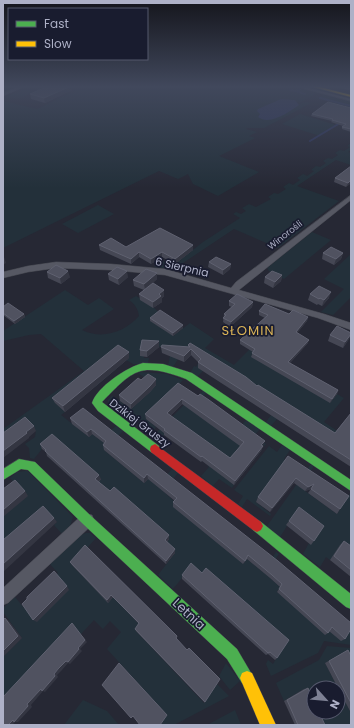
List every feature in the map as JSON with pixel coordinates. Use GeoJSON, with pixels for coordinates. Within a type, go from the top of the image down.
{"type":"FeatureCollection","features":[{"type":"Feature","properties":{"kind":"street","name":"Winorośli"},"geometry":{"type":"LineString","coordinates":[[232,291],[238,284],[351,197]]}},
{"type":"Feature","properties":{"kind":"street","name":"6 Sierpnia"},"geometry":{"type":"LineString","coordinates":[[3,275],[28,269],[56,265],[136,269],[171,273],[321,316],[351,327]]}},
{"type":"Feature","properties":{"kind":"street","name":"Dzikiej Gruszy"},"geometry":{"type":"LineString","coordinates":[[351,486],[198,382],[182,373],[139,367],[98,400],[98,406],[287,549],[351,602]]}},
{"type":"Feature","properties":{"kind":"street","name":"Letnia"},"geometry":{"type":"LineString","coordinates":[[3,475],[16,465],[22,463],[31,465],[87,520],[232,654],[242,667],[252,686],[268,725]]}},
{"type":"Feature","properties":{"kind":"street"},"geometry":{"type":"LineString","coordinates":[[3,598],[87,520]]}},
{"type":"Feature","properties":{"kind":"shaded area"},"geometry":{"type":"Polygon","coordinates":[[[3,120],[279,120],[264,128],[247,128],[246,129],[257,132],[249,136],[255,138],[219,156],[259,172],[218,196],[193,184],[188,174],[178,179],[159,171],[3,248],[3,120]]]}},
{"type":"Feature","properties":{"kind":"shaded area"},"geometry":{"type":"Polygon","coordinates":[[[289,120],[320,120],[336,125],[346,120],[320,136],[282,124],[289,120]]]}},
{"type":"Feature","properties":{"kind":"shaded area"},"geometry":{"type":"Polygon","coordinates":[[[351,143],[351,150],[348,152],[351,153],[351,165],[336,160],[297,186],[339,201],[278,248],[234,229],[174,269],[154,267],[163,261],[168,264],[171,262],[175,264],[203,242],[240,218],[233,214],[236,212],[241,214],[246,211],[242,208],[249,204],[256,207],[271,199],[268,197],[274,193],[278,194],[286,189],[283,187],[289,183],[293,185],[300,180],[297,178],[303,174],[307,176],[314,171],[311,170],[316,166],[320,167],[326,163],[323,161],[328,158],[332,159],[338,155],[335,153],[340,150],[344,151],[350,147],[347,146],[351,143]]]}},
{"type":"Feature","properties":{"kind":"shaded area"},"geometry":{"type":"Polygon","coordinates":[[[98,205],[114,214],[78,233],[62,224],[98,205]]]}},
{"type":"Feature","properties":{"kind":"shaded area"},"geometry":{"type":"Polygon","coordinates":[[[312,232],[331,240],[284,279],[269,271],[267,268],[312,232]]]}},
{"type":"Feature","properties":{"kind":"shaded area"},"geometry":{"type":"Polygon","coordinates":[[[351,254],[351,297],[333,315],[321,312],[344,289],[324,279],[351,254]]]}},
{"type":"Feature","properties":{"kind":"shaded area"},"geometry":{"type":"Polygon","coordinates":[[[65,290],[88,305],[99,298],[114,309],[82,330],[90,333],[105,334],[113,333],[127,326],[139,316],[136,307],[129,300],[136,296],[150,304],[159,312],[173,336],[190,323],[214,339],[205,348],[234,365],[253,346],[344,398],[324,422],[351,440],[277,419],[271,426],[266,422],[271,415],[212,362],[197,377],[190,373],[202,357],[184,350],[173,367],[168,366],[171,351],[161,350],[162,347],[143,345],[144,358],[149,358],[148,364],[133,364],[126,360],[93,389],[96,386],[55,403],[65,412],[61,415],[89,437],[92,434],[100,440],[116,426],[123,431],[104,450],[144,483],[148,479],[165,477],[172,469],[178,473],[163,491],[243,564],[247,559],[263,572],[276,552],[279,554],[274,561],[269,577],[280,587],[277,592],[328,629],[351,627],[351,645],[324,641],[318,653],[271,676],[266,664],[268,660],[273,664],[286,642],[191,567],[173,589],[158,575],[175,553],[115,492],[102,505],[96,500],[105,491],[97,483],[101,479],[54,439],[42,449],[34,459],[30,458],[29,448],[25,444],[35,437],[36,431],[3,441],[3,429],[84,371],[41,334],[3,341],[3,331],[65,290]]]}},
{"type":"Feature","properties":{"kind":"shaded area"},"geometry":{"type":"Polygon","coordinates":[[[138,373],[167,374],[183,380],[146,419],[156,427],[154,430],[141,420],[135,426],[108,405],[108,400],[112,396],[131,409],[150,392],[148,380],[138,373]]]}},
{"type":"Feature","properties":{"kind":"shaded area"},"geometry":{"type":"Polygon","coordinates":[[[203,391],[206,393],[193,407],[230,438],[246,420],[260,429],[254,436],[266,444],[264,446],[251,438],[220,474],[234,485],[232,488],[219,479],[213,486],[201,476],[209,467],[207,465],[216,454],[164,435],[158,444],[154,441],[160,435],[157,432],[194,395],[197,397],[203,391]]]}},
{"type":"Feature","properties":{"kind":"shaded area"},"geometry":{"type":"Polygon","coordinates":[[[282,445],[290,450],[284,459],[287,461],[256,502],[271,514],[270,516],[247,499],[242,507],[238,504],[243,496],[234,490],[269,446],[277,452],[282,445]]]}},
{"type":"Feature","properties":{"kind":"shaded area"},"geometry":{"type":"Polygon","coordinates":[[[311,464],[314,466],[309,474],[305,491],[337,514],[351,492],[351,553],[330,560],[326,557],[320,567],[303,554],[309,543],[311,544],[286,525],[287,526],[280,537],[267,526],[311,464]]]}},
{"type":"Feature","properties":{"kind":"shaded area"},"geometry":{"type":"Polygon","coordinates":[[[28,471],[73,517],[70,526],[62,534],[54,525],[57,522],[46,510],[3,547],[3,517],[17,485],[10,478],[17,472],[28,471]]]}},
{"type":"Feature","properties":{"kind":"shaded area"},"geometry":{"type":"Polygon","coordinates":[[[90,533],[96,538],[72,565],[108,602],[113,597],[140,625],[136,631],[204,703],[217,684],[229,696],[174,725],[160,725],[167,715],[107,649],[121,632],[110,621],[103,629],[94,620],[81,634],[3,703],[3,657],[22,638],[3,612],[3,608],[15,597],[24,608],[58,573],[50,564],[81,535],[90,533]]]}},
{"type":"Feature","properties":{"kind":"shaded area"},"geometry":{"type":"Polygon","coordinates":[[[327,646],[351,648],[351,658],[325,663],[334,680],[306,680],[306,693],[304,689],[284,701],[276,683],[319,660],[327,646]]]}},
{"type":"Feature","properties":{"kind":"shaded area"},"geometry":{"type":"Polygon","coordinates":[[[226,663],[240,681],[230,690],[219,676],[226,663]]]}},
{"type":"Feature","properties":{"kind":"shaded area"},"geometry":{"type":"Polygon","coordinates":[[[83,700],[107,711],[119,725],[64,725],[83,700]]]}},
{"type":"Feature","properties":{"kind":"shaded area"},"geometry":{"type":"Polygon","coordinates":[[[346,703],[351,713],[351,725],[321,725],[319,720],[346,720],[346,703]]]}},
{"type":"Feature","properties":{"kind":"shaded area"},"geometry":{"type":"Polygon","coordinates":[[[235,710],[241,725],[207,725],[235,710]]]}},
{"type":"Feature","properties":{"kind":"building"},"geometry":{"type":"Polygon","coordinates":[[[332,120],[351,120],[351,129],[342,127],[346,124],[332,120]]]}},
{"type":"Feature","properties":{"kind":"building"},"geometry":{"type":"Polygon","coordinates":[[[351,166],[351,180],[348,183],[335,178],[351,166]]]}},
{"type":"Feature","properties":{"kind":"building"},"geometry":{"type":"Polygon","coordinates":[[[160,228],[193,245],[175,259],[162,252],[151,259],[139,252],[131,259],[99,245],[111,238],[126,247],[160,228]]]}},
{"type":"Feature","properties":{"kind":"building"},"geometry":{"type":"Polygon","coordinates":[[[331,247],[343,253],[336,259],[323,253],[331,247]]]}},
{"type":"Feature","properties":{"kind":"building"},"geometry":{"type":"Polygon","coordinates":[[[216,257],[231,264],[223,270],[209,262],[216,257]]]}},
{"type":"Feature","properties":{"kind":"building"},"geometry":{"type":"Polygon","coordinates":[[[56,265],[68,271],[60,278],[47,272],[56,265]]]}},
{"type":"Feature","properties":{"kind":"building"},"geometry":{"type":"Polygon","coordinates":[[[117,267],[127,271],[118,279],[108,274],[117,267]]]}},
{"type":"Feature","properties":{"kind":"building"},"geometry":{"type":"Polygon","coordinates":[[[146,269],[157,273],[144,284],[133,280],[146,269]]]}},
{"type":"Feature","properties":{"kind":"building"},"geometry":{"type":"Polygon","coordinates":[[[272,271],[282,275],[275,282],[265,277],[272,271]]]}},
{"type":"Feature","properties":{"kind":"building"},"geometry":{"type":"Polygon","coordinates":[[[153,283],[164,290],[159,294],[161,296],[153,302],[139,294],[153,283]]]}},
{"type":"Feature","properties":{"kind":"building"},"geometry":{"type":"Polygon","coordinates":[[[319,286],[331,292],[324,300],[310,294],[319,286]]]}},
{"type":"Feature","properties":{"kind":"building"},"geometry":{"type":"Polygon","coordinates":[[[237,294],[253,302],[231,322],[223,318],[226,315],[224,314],[235,304],[229,301],[237,294]]]}},
{"type":"Feature","properties":{"kind":"building"},"geometry":{"type":"Polygon","coordinates":[[[8,303],[24,314],[14,321],[3,313],[3,307],[8,303]]]}},
{"type":"Feature","properties":{"kind":"building"},"geometry":{"type":"Polygon","coordinates":[[[265,304],[289,314],[293,310],[308,317],[296,332],[309,340],[288,362],[338,390],[332,399],[252,353],[255,349],[240,340],[268,315],[259,311],[265,304]]]}},
{"type":"Feature","properties":{"kind":"building"},"geometry":{"type":"Polygon","coordinates":[[[160,310],[183,325],[173,333],[150,318],[160,310]]]}},
{"type":"Feature","properties":{"kind":"building"},"geometry":{"type":"Polygon","coordinates":[[[337,326],[351,333],[345,342],[330,335],[337,326]]]}},
{"type":"Feature","properties":{"kind":"building"},"geometry":{"type":"Polygon","coordinates":[[[142,340],[159,341],[147,351],[140,350],[142,340]]]}},
{"type":"Feature","properties":{"kind":"building"},"geometry":{"type":"Polygon","coordinates":[[[190,343],[246,377],[257,386],[258,385],[335,433],[351,413],[351,460],[198,362],[201,359],[191,349],[184,356],[161,347],[162,345],[190,347],[188,345],[190,343]]]}},
{"type":"Feature","properties":{"kind":"building"},"geometry":{"type":"Polygon","coordinates":[[[118,345],[129,352],[63,406],[52,398],[118,345]]]}},
{"type":"Feature","properties":{"kind":"building"},"geometry":{"type":"Polygon","coordinates":[[[148,374],[156,379],[131,404],[119,395],[138,378],[141,380],[148,374]]]}},
{"type":"Feature","properties":{"kind":"building"},"geometry":{"type":"Polygon","coordinates":[[[178,383],[198,396],[200,394],[209,400],[265,441],[261,445],[263,446],[235,481],[164,430],[165,429],[145,414],[178,383]],[[182,399],[167,413],[230,458],[244,442],[182,399]]]}},
{"type":"Feature","properties":{"kind":"building"},"geometry":{"type":"Polygon","coordinates":[[[83,408],[278,561],[351,623],[351,629],[345,639],[332,627],[328,633],[279,589],[282,584],[248,555],[245,561],[173,502],[177,498],[147,474],[144,478],[103,445],[106,441],[91,429],[87,432],[70,418],[83,408]]]}},
{"type":"Feature","properties":{"kind":"building"},"geometry":{"type":"Polygon","coordinates":[[[25,417],[34,426],[3,451],[3,433],[25,417]]]}},
{"type":"Feature","properties":{"kind":"building"},"geometry":{"type":"Polygon","coordinates":[[[52,434],[99,475],[95,479],[110,491],[114,487],[169,535],[165,540],[175,549],[166,561],[45,451],[46,450],[40,444],[52,434]]]}},
{"type":"Feature","properties":{"kind":"building"},"geometry":{"type":"Polygon","coordinates":[[[288,456],[349,496],[340,509],[311,489],[314,484],[308,487],[296,478],[272,508],[258,497],[288,456]]]}},
{"type":"Feature","properties":{"kind":"building"},"geometry":{"type":"Polygon","coordinates":[[[15,480],[25,491],[3,510],[3,489],[15,480]]]}},
{"type":"Feature","properties":{"kind":"building"},"geometry":{"type":"Polygon","coordinates":[[[43,506],[54,518],[3,564],[3,540],[43,506]]]}},
{"type":"Feature","properties":{"kind":"building"},"geometry":{"type":"Polygon","coordinates":[[[299,507],[324,526],[314,541],[289,521],[299,507]]]}},
{"type":"Feature","properties":{"kind":"building"},"geometry":{"type":"Polygon","coordinates":[[[344,541],[351,546],[351,570],[334,556],[344,541]]]}},
{"type":"Feature","properties":{"kind":"building"},"geometry":{"type":"Polygon","coordinates":[[[85,545],[177,636],[176,638],[187,650],[189,648],[220,679],[205,702],[135,629],[139,623],[111,595],[107,600],[70,562],[85,545]]]}},
{"type":"Feature","properties":{"kind":"building"},"geometry":{"type":"Polygon","coordinates":[[[191,563],[202,573],[206,568],[289,640],[277,658],[270,652],[268,653],[182,575],[191,563]]]}},
{"type":"Feature","properties":{"kind":"building"},"geometry":{"type":"Polygon","coordinates":[[[54,571],[67,586],[33,620],[22,604],[27,597],[54,571]]]}},
{"type":"Feature","properties":{"kind":"building"},"geometry":{"type":"Polygon","coordinates":[[[5,618],[18,636],[3,651],[3,620],[5,618]]]}},
{"type":"Feature","properties":{"kind":"building"},"geometry":{"type":"Polygon","coordinates":[[[72,623],[85,640],[78,648],[79,649],[68,662],[66,661],[59,668],[54,674],[55,676],[42,691],[41,689],[27,704],[28,706],[14,722],[13,720],[8,725],[3,725],[3,697],[72,623]]]}},
{"type":"Feature","properties":{"kind":"building"},"geometry":{"type":"Polygon","coordinates":[[[348,650],[351,656],[351,703],[346,693],[346,680],[339,680],[329,661],[348,650]]]}},
{"type":"Feature","properties":{"kind":"building"},"geometry":{"type":"Polygon","coordinates":[[[119,663],[167,715],[160,725],[140,725],[133,716],[131,718],[102,685],[119,663]]]}},
{"type":"Feature","properties":{"kind":"building"},"geometry":{"type":"Polygon","coordinates":[[[306,689],[306,720],[323,720],[325,725],[298,725],[287,700],[306,689]]]}},
{"type":"Feature","properties":{"kind":"waterway"},"geometry":{"type":"LineString","coordinates":[[310,141],[340,123]]}},
{"type":"Feature","properties":{"kind":"traffic: fast"},"geometry":{"type":"LineString","coordinates":[[155,449],[101,408],[97,403],[98,400],[121,378],[143,366],[163,368],[189,376],[351,486]]}},
{"type":"Feature","properties":{"kind":"traffic: fast"},"geometry":{"type":"LineString","coordinates":[[3,475],[19,464],[31,465],[87,520],[232,654],[247,678]]}},
{"type":"Feature","properties":{"kind":"traffic: fast"},"geometry":{"type":"LineString","coordinates":[[257,526],[351,602]]}},
{"type":"Feature","properties":{"kind":"traffic: slow"},"geometry":{"type":"LineString","coordinates":[[247,678],[268,725]]}},
{"type":"Feature","properties":{"kind":"traffic: jam"},"geometry":{"type":"LineString","coordinates":[[155,449],[257,526]]}},
{"type":"Feature","properties":{"kind":"district","name":"SŁOMIN"},"geometry":{"type":"Point","coordinates":[248,330]}}]}
